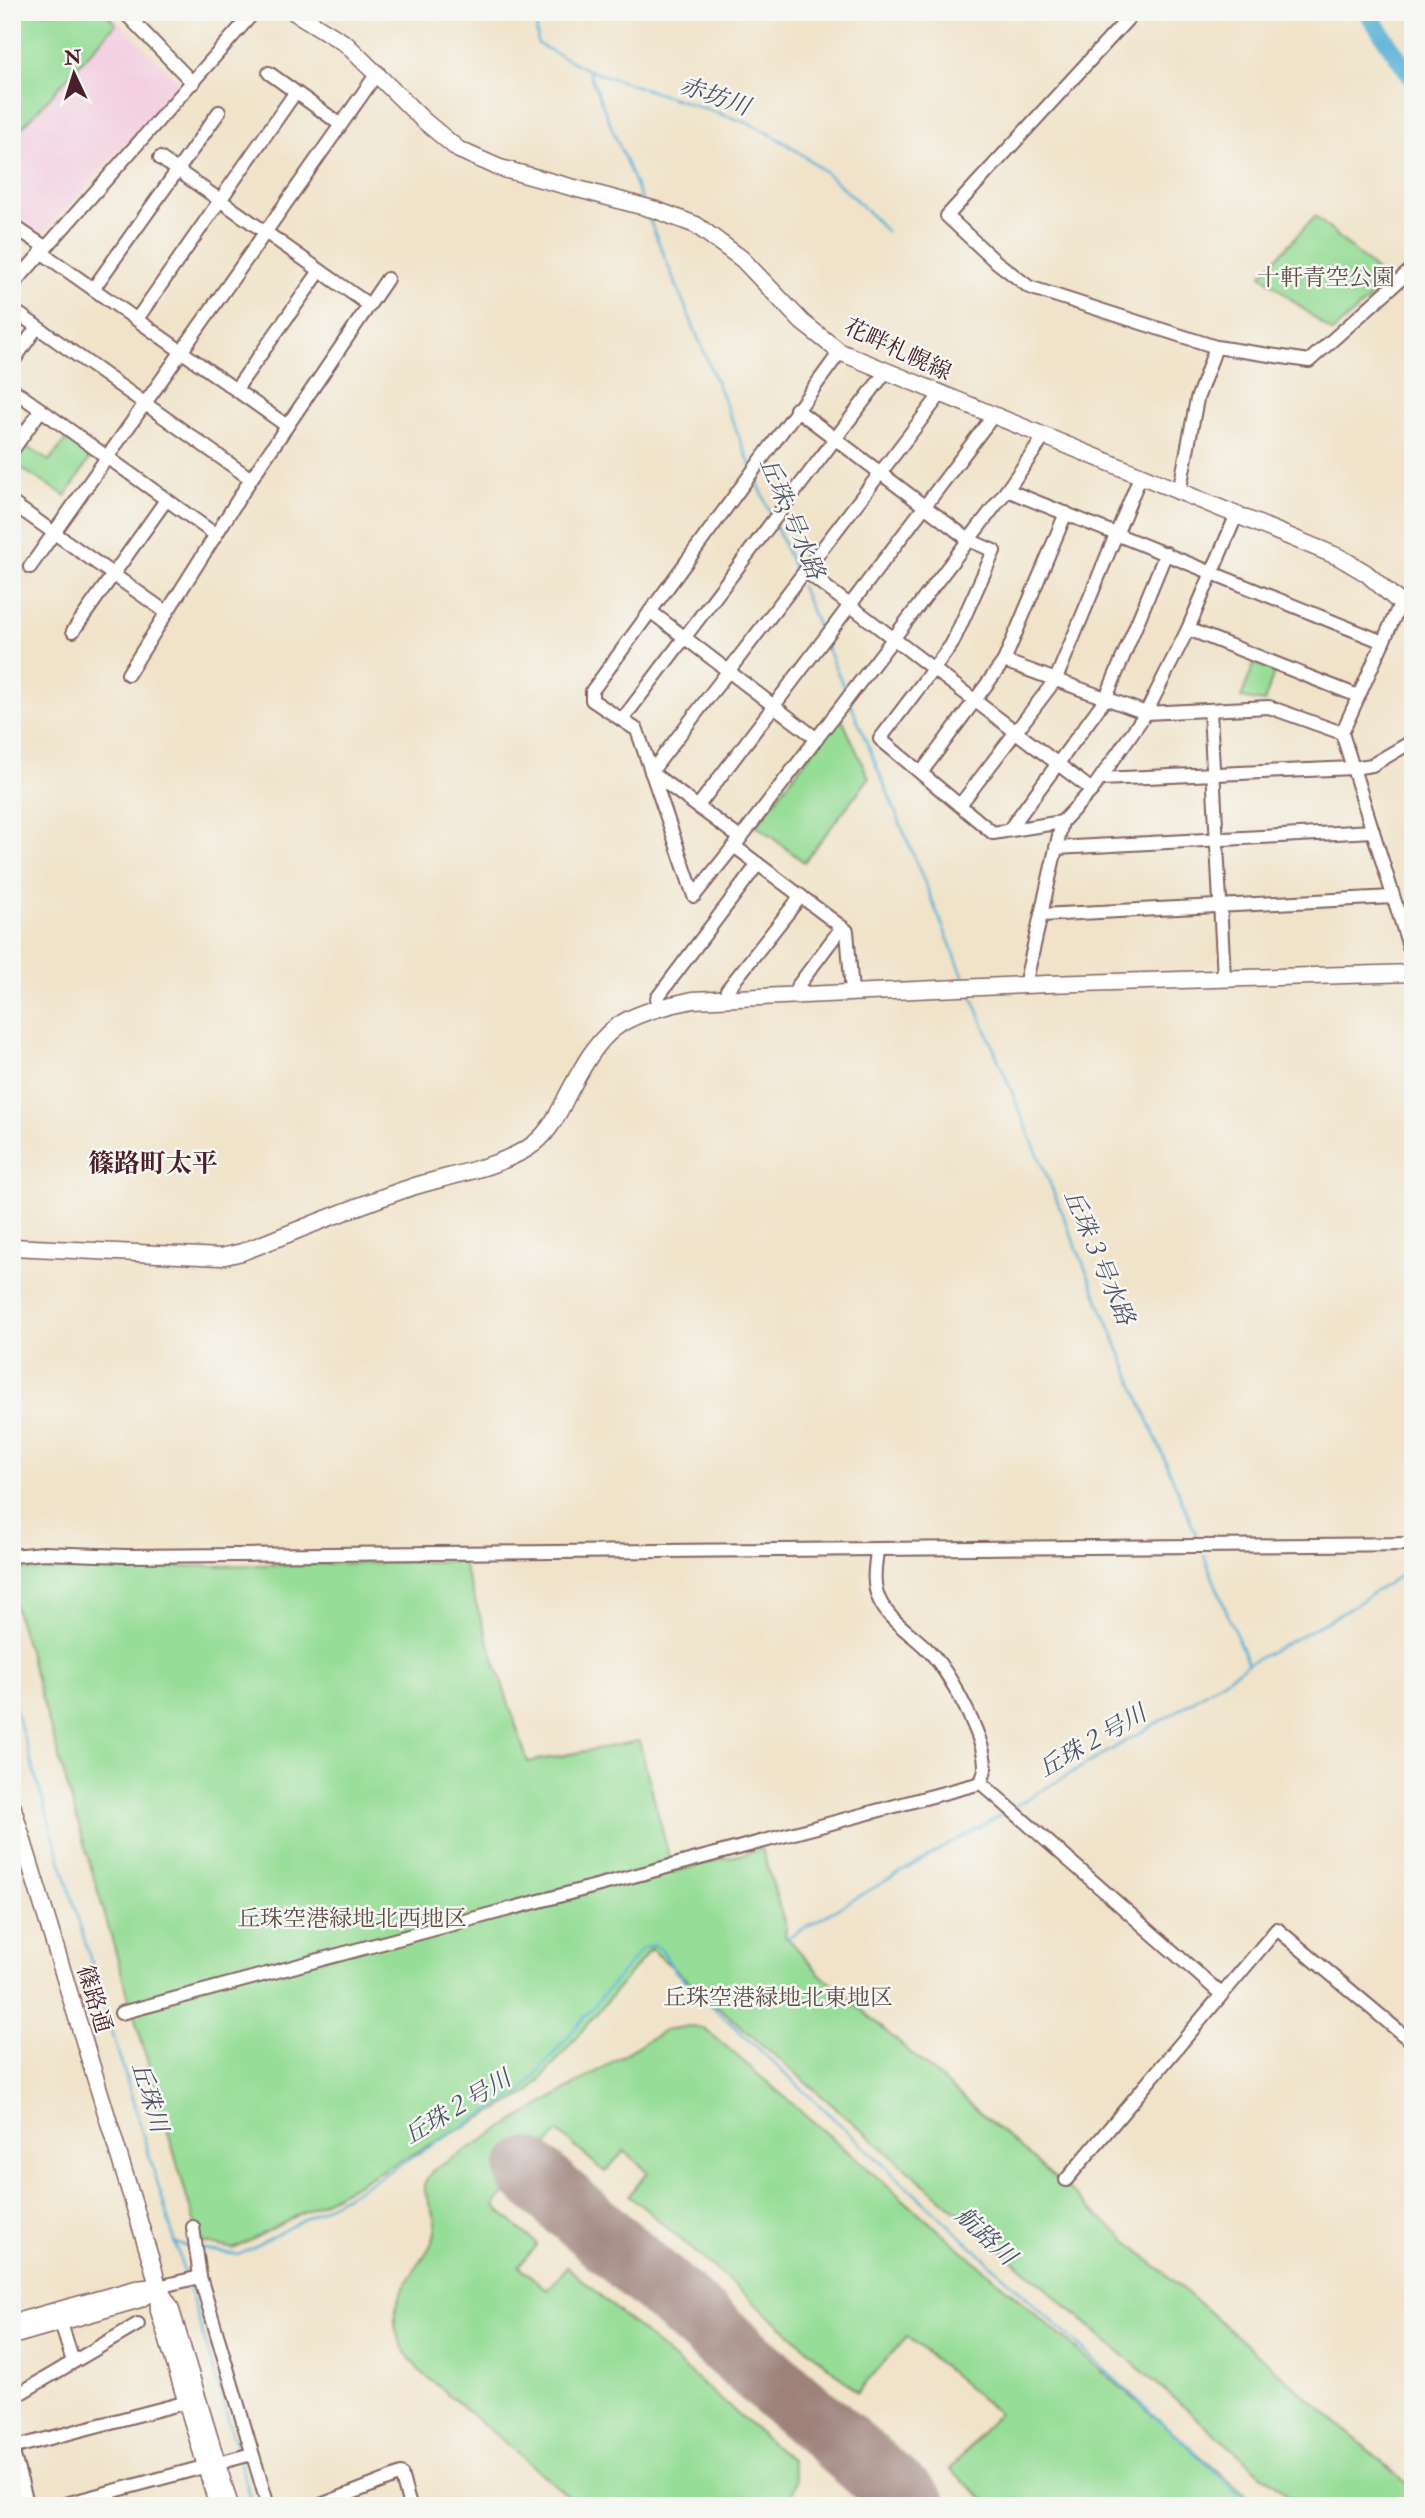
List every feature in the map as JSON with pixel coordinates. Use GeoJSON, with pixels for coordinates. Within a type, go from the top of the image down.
{"type":"FeatureCollection","features":[{"type":"Feature","properties":{"kind":"street"},"geometry":{"type":"LineString","coordinates":[[124,12],[193,83]]}},
{"type":"Feature","properties":{"kind":"street"},"geometry":{"type":"LineString","coordinates":[[12,286],[254,12]]}},
{"type":"Feature","properties":{"kind":"street","name":"花畔札幌線"},"geometry":{"type":"LineString","coordinates":[[294,12],[346,44],[423,120],[459,150],[500,168],[656,210],[696,225],[727,246],[802,322],[840,352],[885,373],[1339,557],[1366,573],[1413,614]]}},
{"type":"Feature","properties":{"kind":"street"},"geometry":{"type":"LineString","coordinates":[[1134,12],[947,216],[993,260],[1029,287],[1216,347],[1309,361],[1413,268]]}},
{"type":"Feature","properties":{"kind":"street"},"geometry":{"type":"LineString","coordinates":[[30,567],[377,72]]}},
{"type":"Feature","properties":{"kind":"street"},"geometry":{"type":"LineString","coordinates":[[269,73],[340,124]]}},
{"type":"Feature","properties":{"kind":"street"},"geometry":{"type":"LineString","coordinates":[[137,319],[295,93]]}},
{"type":"Feature","properties":{"kind":"street"},"geometry":{"type":"LineString","coordinates":[[93,289],[219,112]]}},
{"type":"Feature","properties":{"kind":"street"},"geometry":{"type":"LineString","coordinates":[[160,158],[369,305]]}},
{"type":"Feature","properties":{"kind":"street"},"geometry":{"type":"LineString","coordinates":[[12,225],[93,289],[288,426]]}},
{"type":"Feature","properties":{"kind":"street"},"geometry":{"type":"LineString","coordinates":[[236,389],[320,271]]}},
{"type":"Feature","properties":{"kind":"street"},"geometry":{"type":"LineString","coordinates":[[128,674],[251,479],[387,278]]}},
{"type":"Feature","properties":{"kind":"street"},"geometry":{"type":"LineString","coordinates":[[12,309],[251,479]]}},
{"type":"Feature","properties":{"kind":"street"},"geometry":{"type":"LineString","coordinates":[[12,363],[37,327]]}},
{"type":"Feature","properties":{"kind":"street"},"geometry":{"type":"LineString","coordinates":[[1180,492],[1197,399],[1216,347]]}},
{"type":"Feature","properties":{"kind":"street"},"geometry":{"type":"LineString","coordinates":[[840,352],[592,691],[592,700],[637,730],[694,896],[969,540],[1044,437]]}},
{"type":"Feature","properties":{"kind":"street"},"geometry":{"type":"LineString","coordinates":[[622,720],[885,373]]}},
{"type":"Feature","properties":{"kind":"street"},"geometry":{"type":"LineString","coordinates":[[12,389],[216,535]]}},
{"type":"Feature","properties":{"kind":"street"},"geometry":{"type":"LineString","coordinates":[[651,772],[940,395]]}},
{"type":"Feature","properties":{"kind":"street"},"geometry":{"type":"LineString","coordinates":[[796,409],[969,540],[993,551],[952,644],[880,739],[993,833],[1062,822]]}},
{"type":"Feature","properties":{"kind":"street"},"geometry":{"type":"LineString","coordinates":[[12,451],[41,410]]}},
{"type":"Feature","properties":{"kind":"street"},"geometry":{"type":"LineString","coordinates":[[698,806],[993,416]]}},
{"type":"Feature","properties":{"kind":"street"},"geometry":{"type":"LineString","coordinates":[[960,805],[1056,679],[1140,477]]}},
{"type":"Feature","properties":{"kind":"street"},"geometry":{"type":"LineString","coordinates":[[1007,490],[1213,571],[1383,642]]}},
{"type":"Feature","properties":{"kind":"street"},"geometry":{"type":"LineString","coordinates":[[73,631],[166,500]]}},
{"type":"Feature","properties":{"kind":"street"},"geometry":{"type":"LineString","coordinates":[[12,503],[166,612]]}},
{"type":"Feature","properties":{"kind":"street"},"geometry":{"type":"LineString","coordinates":[[921,773],[1004,660],[1066,513]]}},
{"type":"Feature","properties":{"kind":"street"},"geometry":{"type":"LineString","coordinates":[[1025,985],[1062,822],[1096,785],[1146,713],[1188,629],[1236,516]]}},
{"type":"Feature","properties":{"kind":"street"},"geometry":{"type":"LineString","coordinates":[[1009,830],[1106,698],[1166,553]]}},
{"type":"Feature","properties":{"kind":"street"},"geometry":{"type":"LineString","coordinates":[[801,576],[850,606],[1058,764],[1096,785],[1214,774],[1353,768],[1372,765],[1413,741]]}},
{"type":"Feature","properties":{"kind":"street"},"geometry":{"type":"LineString","coordinates":[[1401,602],[1342,733],[1413,959]]}},
{"type":"Feature","properties":{"kind":"street"},"geometry":{"type":"LineString","coordinates":[[650,611],[817,739]]}},
{"type":"Feature","properties":{"kind":"street"},"geometry":{"type":"LineString","coordinates":[[1188,629],[1358,696]]}},
{"type":"Feature","properties":{"kind":"street"},"geometry":{"type":"LineString","coordinates":[[1004,660],[1146,713],[1269,707],[1342,733]]}},
{"type":"Feature","properties":{"kind":"street"},"geometry":{"type":"LineString","coordinates":[[1210,711],[1224,978]]}},
{"type":"Feature","properties":{"kind":"street"},"geometry":{"type":"LineString","coordinates":[[651,772],[698,806],[758,864],[847,932],[852,992]]}},
{"type":"Feature","properties":{"kind":"street"},"geometry":{"type":"LineString","coordinates":[[1056,848],[1373,831]]}},
{"type":"Feature","properties":{"kind":"street"},"geometry":{"type":"LineString","coordinates":[[659,1007],[657,999],[758,864]]}},
{"type":"Feature","properties":{"kind":"street"},"geometry":{"type":"LineString","coordinates":[[727,998],[727,990],[801,896]]}},
{"type":"Feature","properties":{"kind":"street"},"geometry":{"type":"LineString","coordinates":[[1041,915],[1393,897]]}},
{"type":"Feature","properties":{"kind":"street"},"geometry":{"type":"LineString","coordinates":[[798,995],[797,987],[842,927]]}},
{"type":"Feature","properties":{"kind":"street"},"geometry":{"type":"LineString","coordinates":[[12,1247],[221,1257],[410,1188],[505,1160],[531,1146],[553,1124],[598,1042],[618,1025],[659,1007],[693,1000],[1025,985],[1413,973]]}},
{"type":"Feature","properties":{"kind":"street"},"geometry":{"type":"LineString","coordinates":[[12,1556],[44,1553],[125,1556],[1413,1544]]}},
{"type":"Feature","properties":{"kind":"street"},"geometry":{"type":"LineString","coordinates":[[877,1551],[874,1586],[880,1603],[898,1624],[929,1650],[948,1678],[981,1745],[986,1769],[981,1783]]}},
{"type":"Feature","properties":{"kind":"street"},"geometry":{"type":"LineString","coordinates":[[981,1783],[1008,1810],[1220,1993]]}},
{"type":"Feature","properties":{"kind":"street"},"geometry":{"type":"LineString","coordinates":[[121,2013],[981,1783]]}},
{"type":"Feature","properties":{"kind":"street","name":"篠路通"},"geometry":{"type":"LineString","coordinates":[[12,1805],[20,1860],[158,2287],[170,2307],[192,2400],[212,2465],[230,2506]]}},
{"type":"Feature","properties":{"kind":"street"},"geometry":{"type":"LineString","coordinates":[[1066,2180],[1277,1928],[1413,2043]]}},
{"type":"Feature","properties":{"kind":"street"},"geometry":{"type":"LineString","coordinates":[[193,2233],[196,2257],[192,2279],[245,2456],[268,2506]]}},
{"type":"Feature","properties":{"kind":"street"},"geometry":{"type":"LineString","coordinates":[[12,2336],[135,2289],[192,2279]]}},
{"type":"Feature","properties":{"kind":"street"},"geometry":{"type":"LineString","coordinates":[[12,2323],[59,2316]]}},
{"type":"Feature","properties":{"kind":"street"},"geometry":{"type":"LineString","coordinates":[[59,2316],[73,2362]]}},
{"type":"Feature","properties":{"kind":"street"},"geometry":{"type":"LineString","coordinates":[[12,2398],[138,2324]]}},
{"type":"Feature","properties":{"kind":"street"},"geometry":{"type":"LineString","coordinates":[[28,2506],[12,2449],[192,2400]]}},
{"type":"Feature","properties":{"kind":"street"},"geometry":{"type":"LineString","coordinates":[[58,2506],[245,2456]]}},
{"type":"Feature","properties":{"kind":"street","name":"篠路通"},"geometry":{"type":"LineString","coordinates":[[212,2465],[218,2506]]}},
{"type":"Feature","properties":{"kind":"street"},"geometry":{"type":"LineString","coordinates":[[318,2506],[401,2474],[410,2506]]}},
{"type":"Feature","properties":{"kind":"shaded area"},"geometry":{"type":"Polygon","coordinates":[[[12,12],[109,12],[181,84],[42,235],[12,214],[12,12]]]}},
{"type":"Feature","properties":{"kind":"green space"},"geometry":{"type":"Polygon","coordinates":[[[12,12],[105,12],[116,24],[18,132],[12,126],[12,12]]]}},
{"type":"Feature","properties":{"kind":"green space","name":"十軒青空公園"},"geometry":{"type":"Polygon","coordinates":[[[1315,216],[1389,282],[1332,332],[1261,275],[1315,216]]]}},
{"type":"Feature","properties":{"kind":"green space"},"geometry":{"type":"Polygon","coordinates":[[[67,439],[92,455],[66,496],[12,463],[12,456],[21,443],[49,461],[67,439]]]}},
{"type":"Feature","properties":{"kind":"green space"},"geometry":{"type":"Polygon","coordinates":[[[1254,664],[1275,670],[1264,702],[1241,698],[1254,664]]]}},
{"type":"Feature","properties":{"kind":"green space"},"geometry":{"type":"Polygon","coordinates":[[[840,715],[869,778],[804,862],[756,825],[840,715]]]}},
{"type":"Feature","properties":{"kind":"green space","name":"丘珠空港緑地北西地区"},"geometry":{"type":"Polygon","coordinates":[[[462,1561],[528,1762],[639,1741],[673,1872],[762,1849],[786,1928],[785,1935],[820,1974],[1413,2489],[1413,2506],[1299,2506],[651,1949],[530,2092],[234,2249],[200,2242],[12,1596],[12,1570],[462,1561]]]}},
{"type":"Feature","properties":{"kind":"green space"},"geometry":{"type":"Polygon","coordinates":[[[691,2026],[702,2028],[715,2037],[1258,2506],[993,2506],[950,2470],[998,2413],[907,2336],[858,2392],[629,2195],[648,2172],[624,2151],[605,2172],[558,2132],[494,2206],[537,2244],[519,2266],[547,2290],[567,2267],[792,2461],[796,2481],[789,2506],[580,2506],[419,2370],[400,2342],[395,2318],[401,2293],[434,2237],[435,2221],[424,2185],[432,2171],[665,2030],[691,2026]]]}},
{"type":"Feature","properties":{"kind":"waterway","name":"赤坊川"},"geometry":{"type":"LineString","coordinates":[[535,12],[538,44],[588,70],[751,124],[771,134],[823,171],[886,231]]}},
{"type":"Feature","properties":{"kind":"waterway"},"geometry":{"type":"LineString","coordinates":[[1367,12],[1413,79]]}},
{"type":"Feature","properties":{"kind":"waterway","name":"丘珠3号水路"},"geometry":{"type":"LineString","coordinates":[[588,70],[642,201]]}},
{"type":"Feature","properties":{"kind":"waterway","name":"丘珠3号水路"},"geometry":{"type":"LineString","coordinates":[[647,214],[751,466]]}},
{"type":"Feature","properties":{"kind":"waterway","name":"丘珠3号水路"},"geometry":{"type":"LineString","coordinates":[[755,476],[771,515]]}},
{"type":"Feature","properties":{"kind":"waterway","name":"丘珠3号水路"},"geometry":{"type":"LineString","coordinates":[[775,524],[797,576]]}},
{"type":"Feature","properties":{"kind":"waterway","name":"丘珠3号水路"},"geometry":{"type":"LineString","coordinates":[[801,586],[821,634]]}},
{"type":"Feature","properties":{"kind":"waterway","name":"丘珠3号水路"},"geometry":{"type":"LineString","coordinates":[[825,644],[846,692]]}},
{"type":"Feature","properties":{"kind":"waterway","name":"丘珠3号水路"},"geometry":{"type":"LineString","coordinates":[[850,702],[965,980]]}},
{"type":"Feature","properties":{"kind":"waterway","name":"丘珠３号水路"},"geometry":{"type":"LineString","coordinates":[[971,994],[1197,1537]]}},
{"type":"Feature","properties":{"kind":"waterway","name":"丘珠３号水路"},"geometry":{"type":"LineString","coordinates":[[1204,1556],[1248,1664]]}},
{"type":"Feature","properties":{"kind":"waterway","name":"丘珠２号川"},"geometry":{"type":"LineString","coordinates":[[1015,1806],[1179,1710],[1248,1664],[1344,1612],[1413,1567]]}},
{"type":"Feature","properties":{"kind":"waterway","name":"丘珠川"},"geometry":{"type":"LineString","coordinates":[[12,1698],[185,2275]]}},
{"type":"Feature","properties":{"kind":"waterway","name":"丘珠２号川"},"geometry":{"type":"LineString","coordinates":[[785,1939],[1007,1811]]}},
{"type":"Feature","properties":{"kind":"waterway","name":"航路川"},"geometry":{"type":"LineString","coordinates":[[201,2249],[239,2255],[378,2178],[522,2091],[642,1949],[654,1945],[662,1950],[674,1970],[697,1992],[1252,2506]]}},
{"type":"Feature","properties":{"kind":"waterway","name":"丘珠２号川"},"geometry":{"type":"LineString","coordinates":[[177,2244],[191,2247]]}},
{"type":"Feature","properties":{"kind":"waterway","name":"丘珠川"},"geometry":{"type":"LineString","coordinates":[[188,2285],[238,2453]]}},
{"type":"Feature","properties":{"kind":"waterway","name":"丘珠川"},"geometry":{"type":"LineString","coordinates":[[240,2463],[253,2506]]}},
{"type":"Feature","properties":{"kind":"taxiway"},"geometry":{"type":"LineString","coordinates":[[855,2454],[871,2483],[874,2506]]}},
{"type":"Feature","properties":{"kind":"runway"},"geometry":{"type":"LineString","coordinates":[[528,2171],[914,2506]]}},
{"type":"Feature","properties":{"kind":"district","name":"篠路町太平"},"geometry":{"type":"Point","coordinates":[153,1163]}},
{"type":"Feature","properties":{"kind":"park label","name":"丘珠空港緑地北東地区"},"geometry":{"type":"Point","coordinates":[778,1997]}}]}
